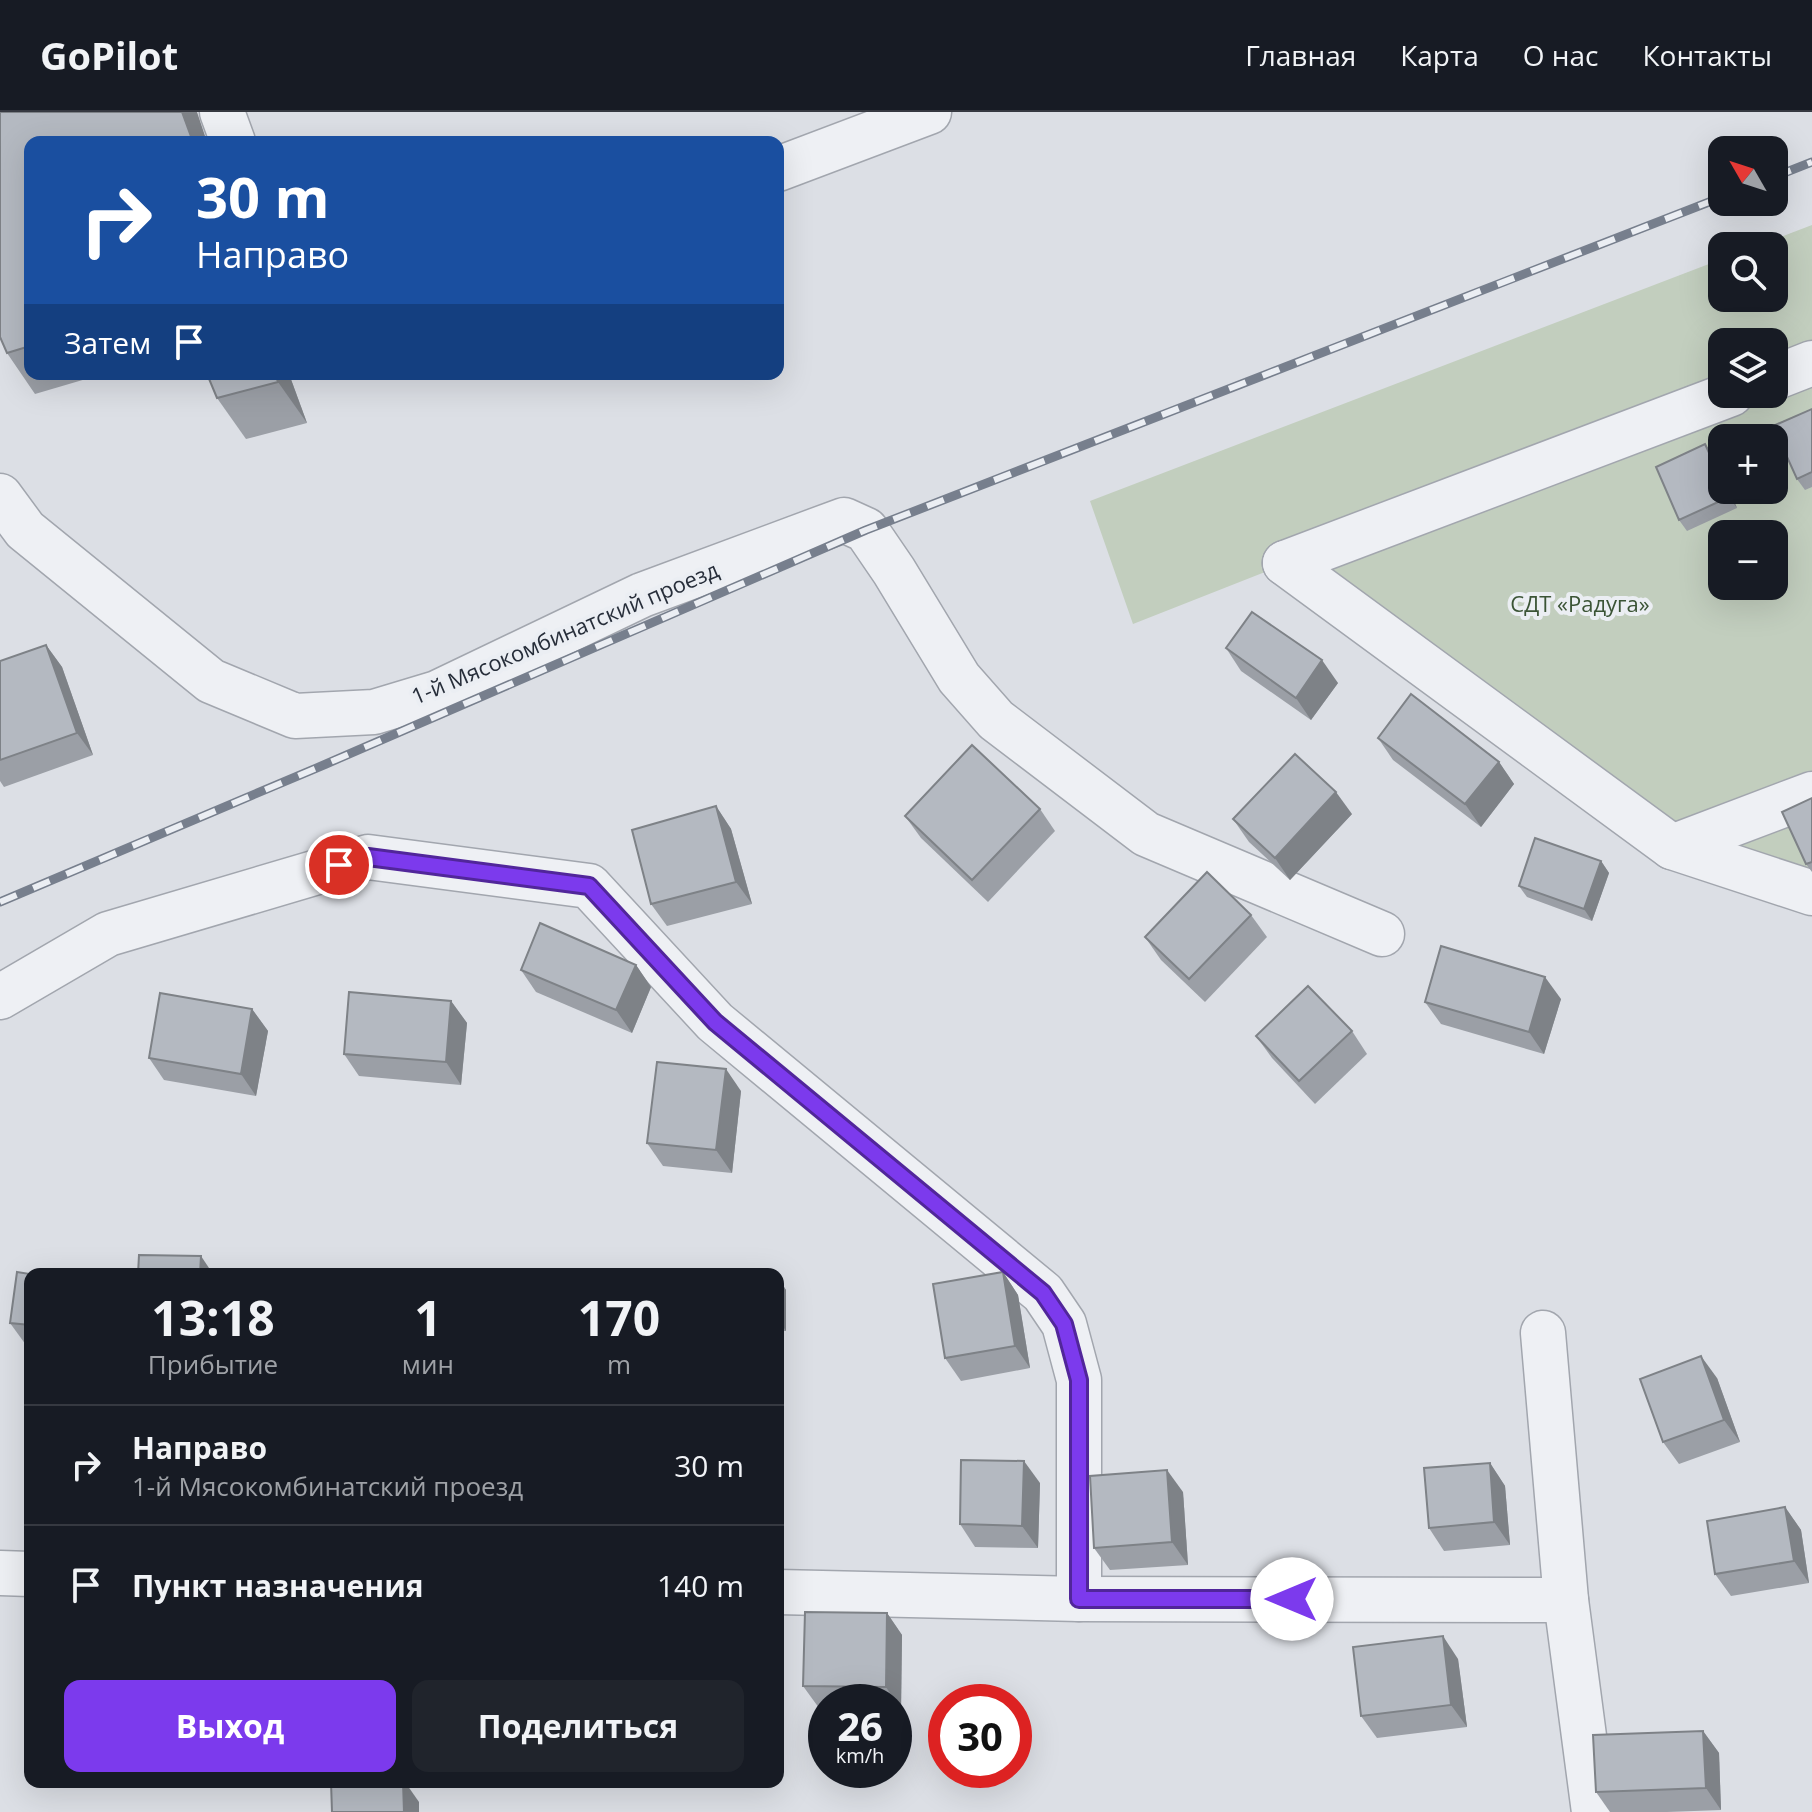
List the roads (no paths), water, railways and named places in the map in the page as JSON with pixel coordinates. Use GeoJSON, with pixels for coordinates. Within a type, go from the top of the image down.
{"type":"FeatureCollection","features":[{"type":"Feature","properties":{"kind":"street"},"geometry":{"type":"LineString","coordinates":[[222,112],[231,136]]}},
{"type":"Feature","properties":{"kind":"street"},"geometry":{"type":"LineString","coordinates":[[784,167],[929,112]]}},
{"type":"Feature","properties":{"kind":"street"},"geometry":{"type":"LineString","coordinates":[[1788,372],[1812,363]]}},
{"type":"Feature","properties":{"kind":"street"},"geometry":{"type":"LineString","coordinates":[[1708,403],[1285,563],[1672,847],[1812,893]]}},
{"type":"Feature","properties":{"kind":"street","name":"1-й Мясокомбинатский проезд"},"geometry":{"type":"LineString","coordinates":[[0,496],[12,535],[211,681],[295,716],[374,712],[437,693],[642,595],[844,520],[866,530],[959,678],[996,720],[1146,834],[1382,934]]}},
{"type":"Feature","properties":{"kind":"street"},"geometry":{"type":"LineString","coordinates":[[1672,847],[1812,794]]}},
{"type":"Feature","properties":{"kind":"street"},"geometry":{"type":"LineString","coordinates":[[0,997],[108,934],[368,857],[589,886],[715,1022],[1043,1293],[1064,1324],[1079,1380],[1079,1599]]}},
{"type":"Feature","properties":{"kind":"street"},"geometry":{"type":"LineString","coordinates":[[1543,1333],[1566,1600],[1594,1812]]}},
{"type":"Feature","properties":{"kind":"street"},"geometry":{"type":"LineString","coordinates":[[0,1573],[24,1574]]}},
{"type":"Feature","properties":{"kind":"street"},"geometry":{"type":"LineString","coordinates":[[784,1592],[1079,1599],[1566,1600]]}},
{"type":"Feature","properties":{"kind":"railway"},"geometry":{"type":"LineString","coordinates":[[1788,171],[1812,162]]}},
{"type":"Feature","properties":{"kind":"railway"},"geometry":{"type":"LineString","coordinates":[[0,902],[866,530],[1708,202]]}},
{"type":"Feature","properties":{"kind":"park label","name":"СДТ «Радуга»"},"geometry":{"type":"Point","coordinates":[1580,604]}}]}
